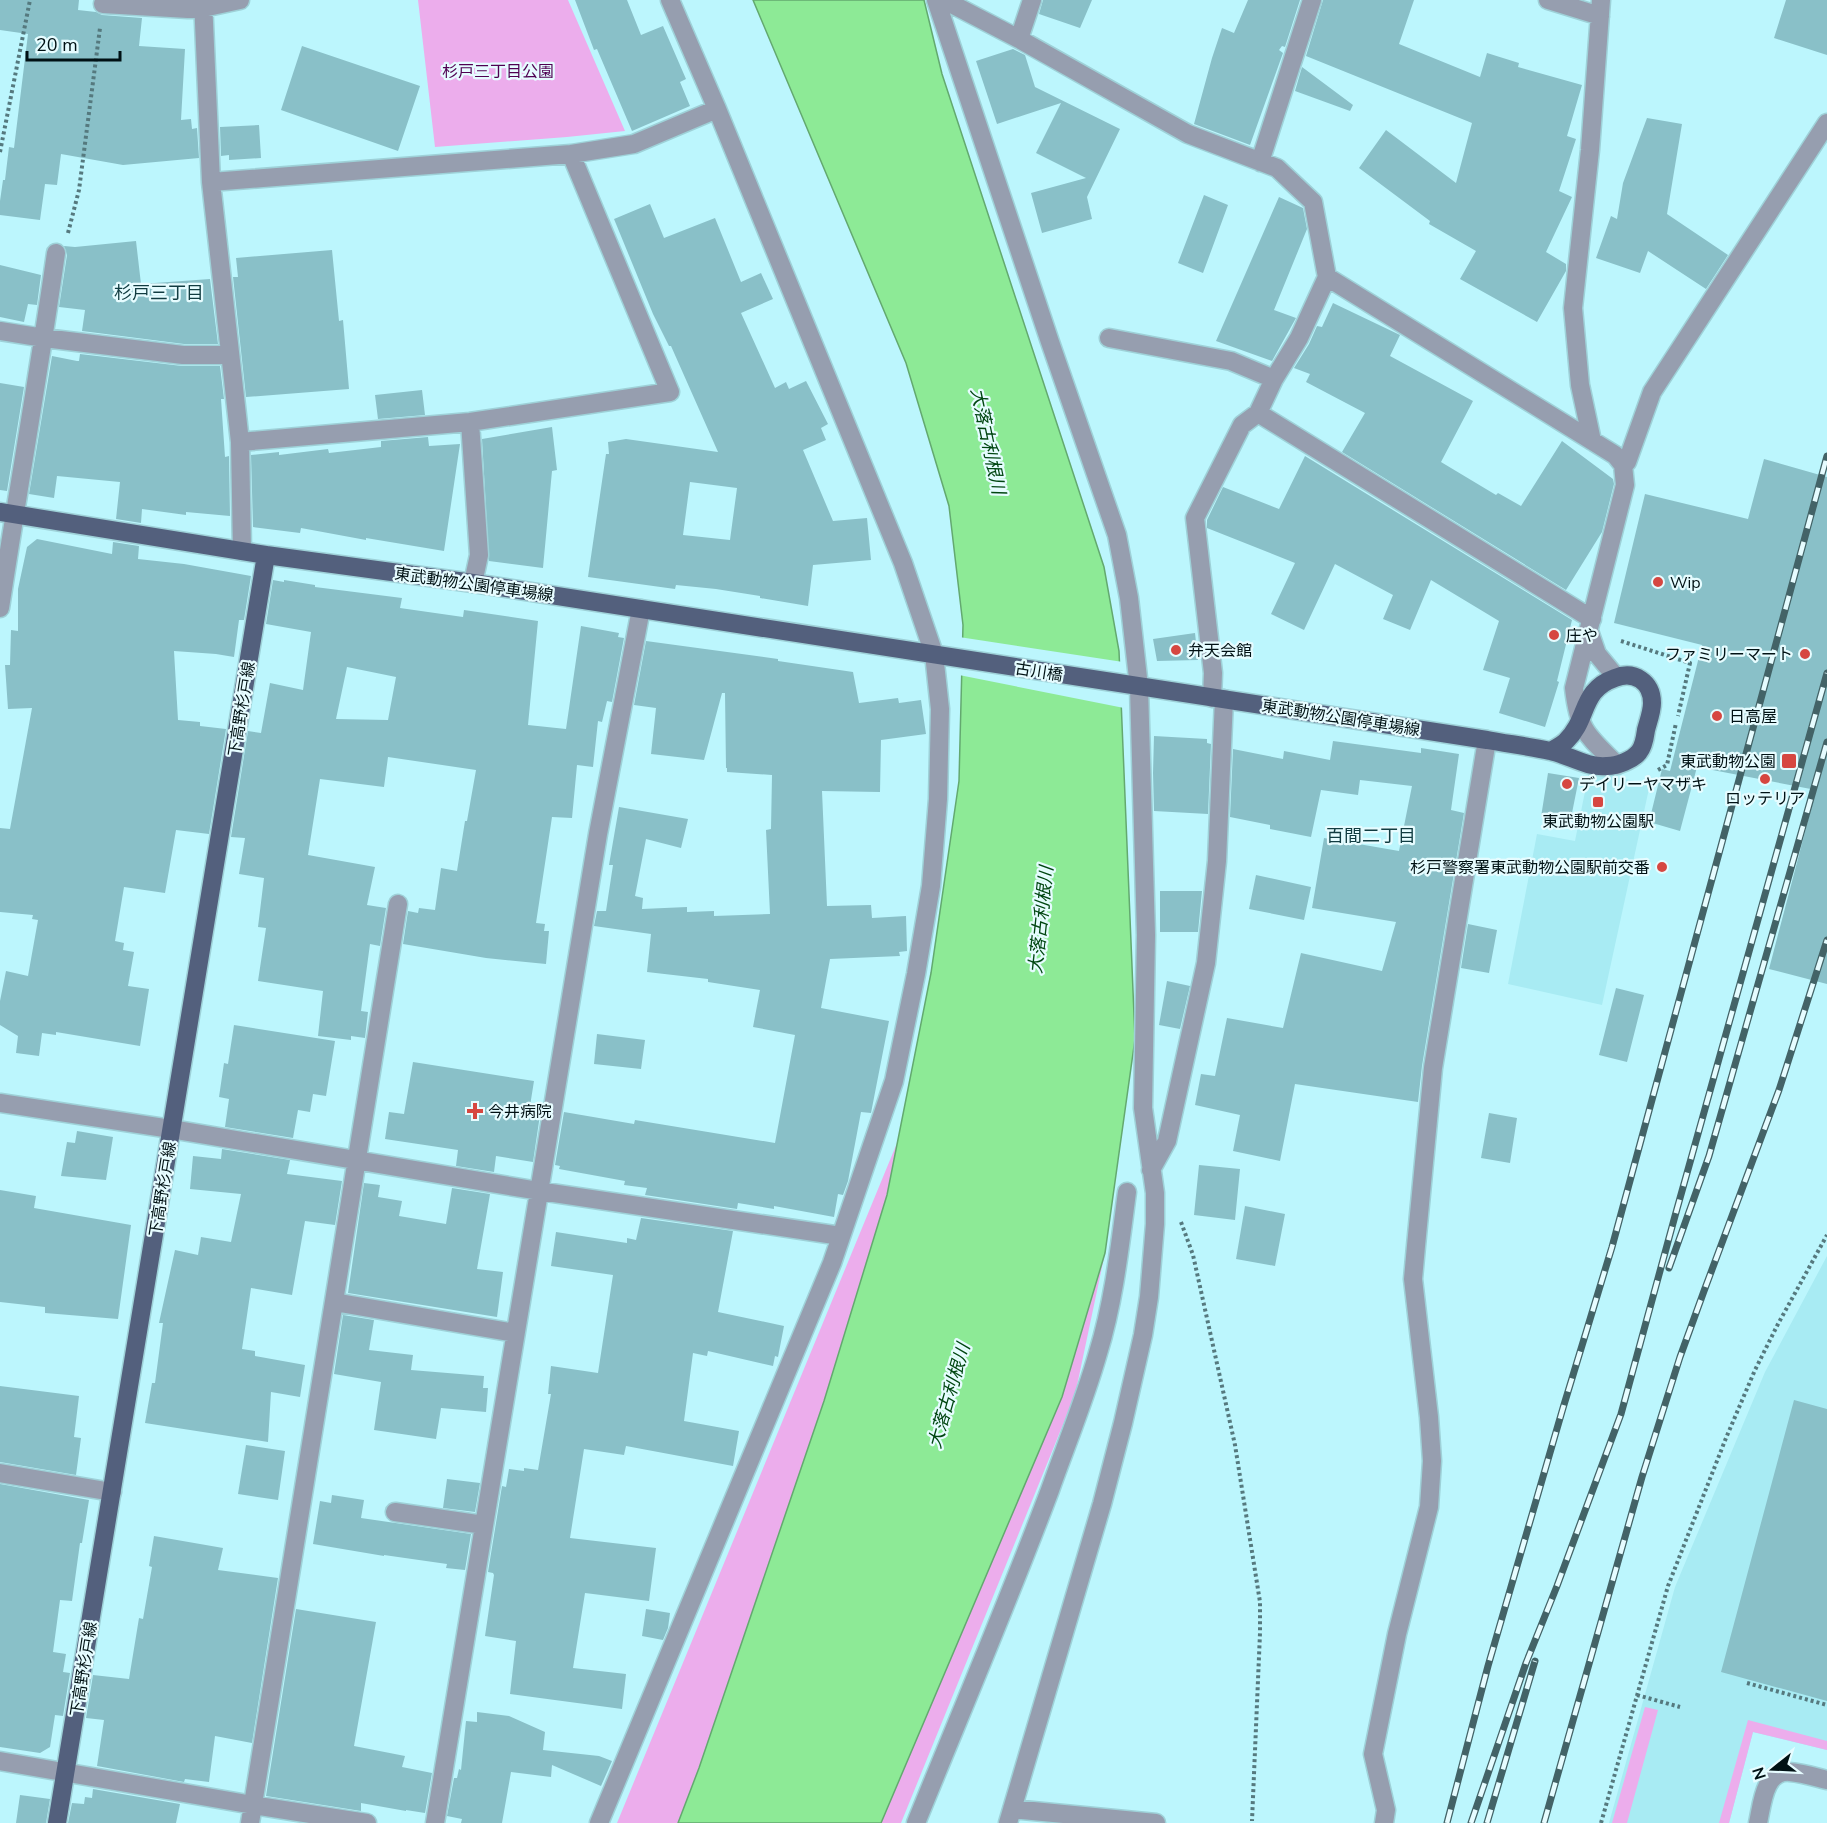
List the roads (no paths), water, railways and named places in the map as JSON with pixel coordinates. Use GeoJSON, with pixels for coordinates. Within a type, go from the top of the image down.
{"type":"FeatureCollection","features":[{"type":"Feature","properties":{"kind":"main road","name":"東武動物公園停車場線"},"geometry":{"type":"LineString","coordinates":[[7,513],[266,555],[473,583],[941,655]]}},
{"type":"Feature","properties":{"kind":"main road","name":"下高野杉戸線"},"geometry":{"type":"LineString","coordinates":[[57,1823],[266,555]]}},
{"type":"Feature","properties":{"kind":"main road","name":"古川橋"},"geometry":{"type":"LineString","coordinates":[[941,655],[1134,686]]}},
{"type":"Feature","properties":{"kind":"main road"},"geometry":{"type":"LineString","coordinates":[[1551,751],[1567,740],[1580,722],[1591,694],[1599,685],[1616,677],[1627,675],[1638,677],[1645,683],[1652,704],[1642,749],[1635,756],[1617,765]]}},
{"type":"Feature","properties":{"kind":"main road","name":"東武動物公園停車場線"},"geometry":{"type":"LineString","coordinates":[[1134,686],[1487,740],[1551,751],[1588,764],[1606,767],[1617,765]]}},
{"type":"Feature","properties":{"kind":"street"},"geometry":{"type":"LineString","coordinates":[[103,4],[203,4],[240,0]]}},
{"type":"Feature","properties":{"kind":"street"},"geometry":{"type":"LineString","coordinates":[[599,1823],[827,1274],[894,1081],[931,886],[938,799],[941,655],[670,0]]}},
{"type":"Feature","properties":{"kind":"street"},"geometry":{"type":"LineString","coordinates":[[936,0],[1117,535],[1129,598],[1146,935],[1143,1108],[1155,1193],[1149,1297],[1124,1423],[1010,1816],[1155,1823]]}},
{"type":"Feature","properties":{"kind":"street"},"geometry":{"type":"LineString","coordinates":[[944,0],[1019,39],[1188,134],[1277,168],[1313,202],[1327,277],[1299,338],[1274,379],[1258,413],[1242,425],[1196,518],[1213,673],[1218,698],[1217,861],[1206,963],[1167,1141],[1151,1170]]}},
{"type":"Feature","properties":{"kind":"street"},"geometry":{"type":"LineString","coordinates":[[1019,39],[1032,0]]}},
{"type":"Feature","properties":{"kind":"street"},"geometry":{"type":"LineString","coordinates":[[1260,162],[1312,0]]}},
{"type":"Feature","properties":{"kind":"street"},"geometry":{"type":"LineString","coordinates":[[1548,0],[1601,8],[1574,308],[1580,385],[1592,441]]}},
{"type":"Feature","properties":{"kind":"street"},"geometry":{"type":"LineString","coordinates":[[203,4],[211,182],[240,442],[242,551]]}},
{"type":"Feature","properties":{"kind":"street"},"geometry":{"type":"LineString","coordinates":[[211,182],[571,154],[634,144],[717,109]]}},
{"type":"Feature","properties":{"kind":"street"},"geometry":{"type":"LineString","coordinates":[[1623,465],[1627,462],[1652,392],[1827,123]]}},
{"type":"Feature","properties":{"kind":"street"},"geometry":{"type":"LineString","coordinates":[[240,442],[470,422],[670,392],[571,154]]}},
{"type":"Feature","properties":{"kind":"street"},"geometry":{"type":"LineString","coordinates":[[0,608],[7,513],[44,338],[56,253]]}},
{"type":"Feature","properties":{"kind":"street"},"geometry":{"type":"LineString","coordinates":[[1327,277],[1615,455],[1623,465],[1625,485],[1574,688],[1580,722],[1590,740],[1617,765]]}},
{"type":"Feature","properties":{"kind":"street"},"geometry":{"type":"LineString","coordinates":[[0,331],[183,355],[230,355]]}},
{"type":"Feature","properties":{"kind":"street"},"geometry":{"type":"LineString","coordinates":[[1108,338],[1231,361],[1274,379]]}},
{"type":"Feature","properties":{"kind":"street"},"geometry":{"type":"LineString","coordinates":[[1258,413],[1590,625],[1597,654],[1616,677]]}},
{"type":"Feature","properties":{"kind":"street"},"geometry":{"type":"LineString","coordinates":[[470,422],[479,555],[473,583]]}},
{"type":"Feature","properties":{"kind":"street"},"geometry":{"type":"LineString","coordinates":[[435,1823],[598,834],[641,609]]}},
{"type":"Feature","properties":{"kind":"street"},"geometry":{"type":"LineString","coordinates":[[1384,1823],[1386,1810],[1373,1754],[1397,1634],[1429,1507],[1432,1461],[1413,1279],[1416,1246],[1433,1068],[1487,740]]}},
{"type":"Feature","properties":{"kind":"street"},"geometry":{"type":"LineString","coordinates":[[252,1814],[398,904]]}},
{"type":"Feature","properties":{"kind":"street"},"geometry":{"type":"LineString","coordinates":[[0,1103],[171,1129],[539,1191],[841,1236]]}},
{"type":"Feature","properties":{"kind":"street"},"geometry":{"type":"LineString","coordinates":[[916,1823],[1003,1610],[1079,1412],[1099,1352],[1107,1317],[1127,1192]]}},
{"type":"Feature","properties":{"kind":"street"},"geometry":{"type":"LineString","coordinates":[[334,1302],[516,1333]]}},
{"type":"Feature","properties":{"kind":"street"},"geometry":{"type":"LineString","coordinates":[[0,1473],[112,1492]]}},
{"type":"Feature","properties":{"kind":"street"},"geometry":{"type":"LineString","coordinates":[[395,1512],[484,1525]]}},
{"type":"Feature","properties":{"kind":"street"},"geometry":{"type":"LineString","coordinates":[[0,1761],[65,1772],[252,1814],[367,1823]]}},
{"type":"Feature","properties":{"kind":"street"},"geometry":{"type":"LineString","coordinates":[[1758,1823],[1767,1786],[1778,1773],[1788,1771],[1827,1780]]}},
{"type":"Feature","properties":{"kind":"water","name":"大落古利根川"},"geometry":{"type":"Polygon","coordinates":[[[753,0],[924,0],[942,74],[1104,567],[1119,651],[1135,1039],[1105,1253],[1062,1397],[881,1823],[678,1823],[699,1768],[824,1401],[887,1195],[931,973],[959,781],[963,625],[949,506],[906,363],[753,0]]]}},
{"type":"Feature","properties":{"kind":"railway"},"geometry":{"type":"LineString","coordinates":[[1447,1823],[1488,1666],[1612,1247],[1827,456]]}},
{"type":"Feature","properties":{"kind":"railway"},"geometry":{"type":"LineString","coordinates":[[1471,1823],[1526,1663],[1621,1414],[1827,673]]}},
{"type":"Feature","properties":{"kind":"railway"},"geometry":{"type":"LineString","coordinates":[[1669,1268],[1709,1156],[1827,742]]}},
{"type":"Feature","properties":{"kind":"railway"},"geometry":{"type":"LineString","coordinates":[[1544,1823],[1642,1477],[1680,1357],[1779,1090],[1827,940]]}},
{"type":"Feature","properties":{"kind":"railway"},"geometry":{"type":"LineString","coordinates":[[1487,1823],[1535,1661]]}},
{"type":"Feature","properties":{"kind":"place","name":"Wip"},"geometry":{"type":"Point","coordinates":[1658,582]}},
{"type":"Feature","properties":{"kind":"place","name":"庄や"},"geometry":{"type":"Point","coordinates":[1554,635]}},
{"type":"Feature","properties":{"kind":"place","name":"弁天会館"},"geometry":{"type":"Point","coordinates":[1176,650]}},
{"type":"Feature","properties":{"kind":"place","name":"ファミリーマート"},"geometry":{"type":"Point","coordinates":[1805,654]}},
{"type":"Feature","properties":{"kind":"place","name":"日高屋"},"geometry":{"type":"Point","coordinates":[1717,716]}},
{"type":"Feature","properties":{"kind":"place","name":"東武動物公園"},"geometry":{"type":"Point","coordinates":[1789,761]}},
{"type":"Feature","properties":{"kind":"place","name":"ロッテリア"},"geometry":{"type":"Point","coordinates":[1765,779]}},
{"type":"Feature","properties":{"kind":"place","name":"デイリーヤマザキ"},"geometry":{"type":"Point","coordinates":[1567,784]}},
{"type":"Feature","properties":{"kind":"place","name":"東武動物公園駅"},"geometry":{"type":"Point","coordinates":[1598,802]}},
{"type":"Feature","properties":{"kind":"place","name":"杉戸警察署東武動物公園駅前交番"},"geometry":{"type":"Point","coordinates":[1662,867]}},
{"type":"Feature","properties":{"kind":"place","name":"今井病院"},"geometry":{"type":"Point","coordinates":[475,1111]}},
{"type":"Feature","properties":{"kind":"district","name":"杉戸三丁目"},"geometry":{"type":"Point","coordinates":[159,293]}},
{"type":"Feature","properties":{"kind":"district","name":"百間二丁目"},"geometry":{"type":"Point","coordinates":[1371,836]}},
{"type":"Feature","properties":{"kind":"park label","name":"杉戸三丁目公園"},"geometry":{"type":"Point","coordinates":[498,71]}}]}
